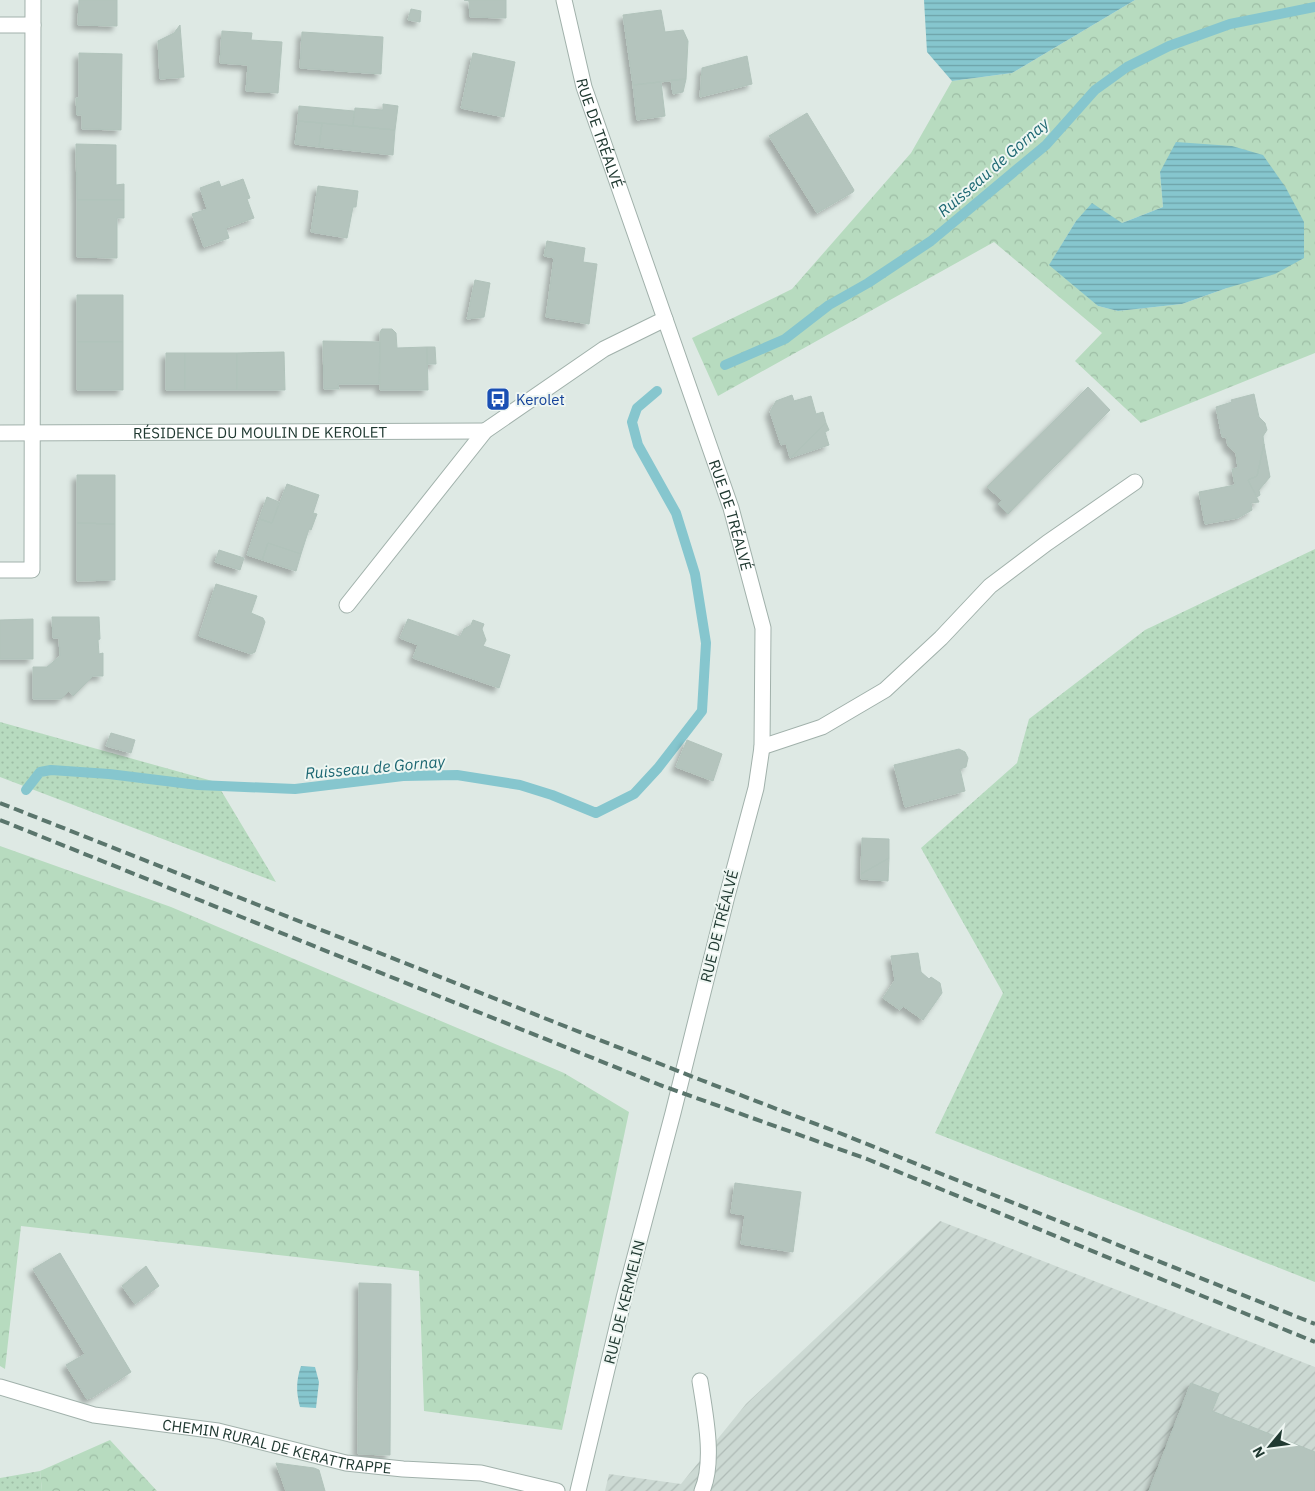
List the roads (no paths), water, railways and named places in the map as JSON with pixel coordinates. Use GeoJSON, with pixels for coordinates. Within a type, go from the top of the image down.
{"type":"FeatureCollection","features":[{"type":"Feature","properties":{"kind":"street"},"geometry":{"type":"LineString","coordinates":[[0,570],[32,570],[34,434],[33,0]]}},
{"type":"Feature","properties":{"kind":"street","name":"RUE DE TRÉALVÉ"},"geometry":{"type":"LineString","coordinates":[[564,0],[584,87],[731,508],[763,628],[762,747],[756,788],[726,896],[673,1113]]}},
{"type":"Feature","properties":{"kind":"street"},"geometry":{"type":"LineString","coordinates":[[0,25],[33,24]]}},
{"type":"Feature","properties":{"kind":"street"},"geometry":{"type":"LineString","coordinates":[[347,605],[485,432],[604,349],[665,319]]}},
{"type":"Feature","properties":{"kind":"street","name":"RÉSIDENCE DU MOULIN DE KEROLET"},"geometry":{"type":"LineString","coordinates":[[0,433],[485,432]]}},
{"type":"Feature","properties":{"kind":"street"},"geometry":{"type":"LineString","coordinates":[[762,747],[822,727],[885,690],[941,638],[990,586],[1046,543],[1135,482]]}},
{"type":"Feature","properties":{"kind":"street","name":"RUE DE KERMELIN"},"geometry":{"type":"LineString","coordinates":[[578,1491],[624,1298],[673,1113]]}},
{"type":"Feature","properties":{"kind":"street"},"geometry":{"type":"LineString","coordinates":[[700,1382],[708,1438],[706,1482],[702,1491]]}},
{"type":"Feature","properties":{"kind":"street","name":"CHEMIN RURAL DE KERATTRAPPE"},"geometry":{"type":"LineString","coordinates":[[0,1387],[94,1415],[218,1431],[346,1463],[404,1469],[481,1473],[557,1491]]}},
{"type":"Feature","properties":{"kind":"water"},"geometry":{"type":"Polygon","coordinates":[[[924,0],[1135,0],[1012,73],[952,81],[927,52],[924,0]]]}},
{"type":"Feature","properties":{"kind":"water"},"geometry":{"type":"Polygon","coordinates":[[[1176,142],[1232,146],[1263,155],[1286,188],[1304,222],[1304,258],[1275,274],[1182,304],[1118,311],[1098,306],[1049,265],[1076,221],[1092,203],[1122,223],[1163,207],[1160,172],[1176,142]]]}},
{"type":"Feature","properties":{"kind":"water"},"geometry":{"type":"Polygon","coordinates":[[[301,1366],[315,1367],[319,1382],[316,1408],[300,1407],[297,1386],[301,1366]]]}},
{"type":"Feature","properties":{"kind":"waterway","name":"Ruisseau de Gornay"},"geometry":{"type":"LineString","coordinates":[[725,365],[785,339],[829,305],[868,283],[931,241],[1046,145],[1095,90],[1127,67],[1169,46],[1230,24],[1315,7]]}},
{"type":"Feature","properties":{"kind":"waterway","name":"Ruisseau de Gornay"},"geometry":{"type":"LineString","coordinates":[[26,790],[40,772],[51,770],[109,774],[198,785],[295,789],[403,776],[457,775],[520,785],[552,795],[596,813],[634,794],[658,768],[702,711],[706,643],[695,574],[676,513],[638,445],[632,422],[637,408],[657,391]]}},
{"type":"Feature","properties":{"kind":"railway"},"geometry":{"type":"LineString","coordinates":[[0,803],[837,1132],[1315,1324]]}},
{"type":"Feature","properties":{"kind":"railway"},"geometry":{"type":"LineString","coordinates":[[0,820],[660,1085],[867,1159],[1315,1342]]}},
{"type":"Feature","properties":{"kind":"place","name":"Kerolet"},"geometry":{"type":"Point","coordinates":[498,399]}}]}
